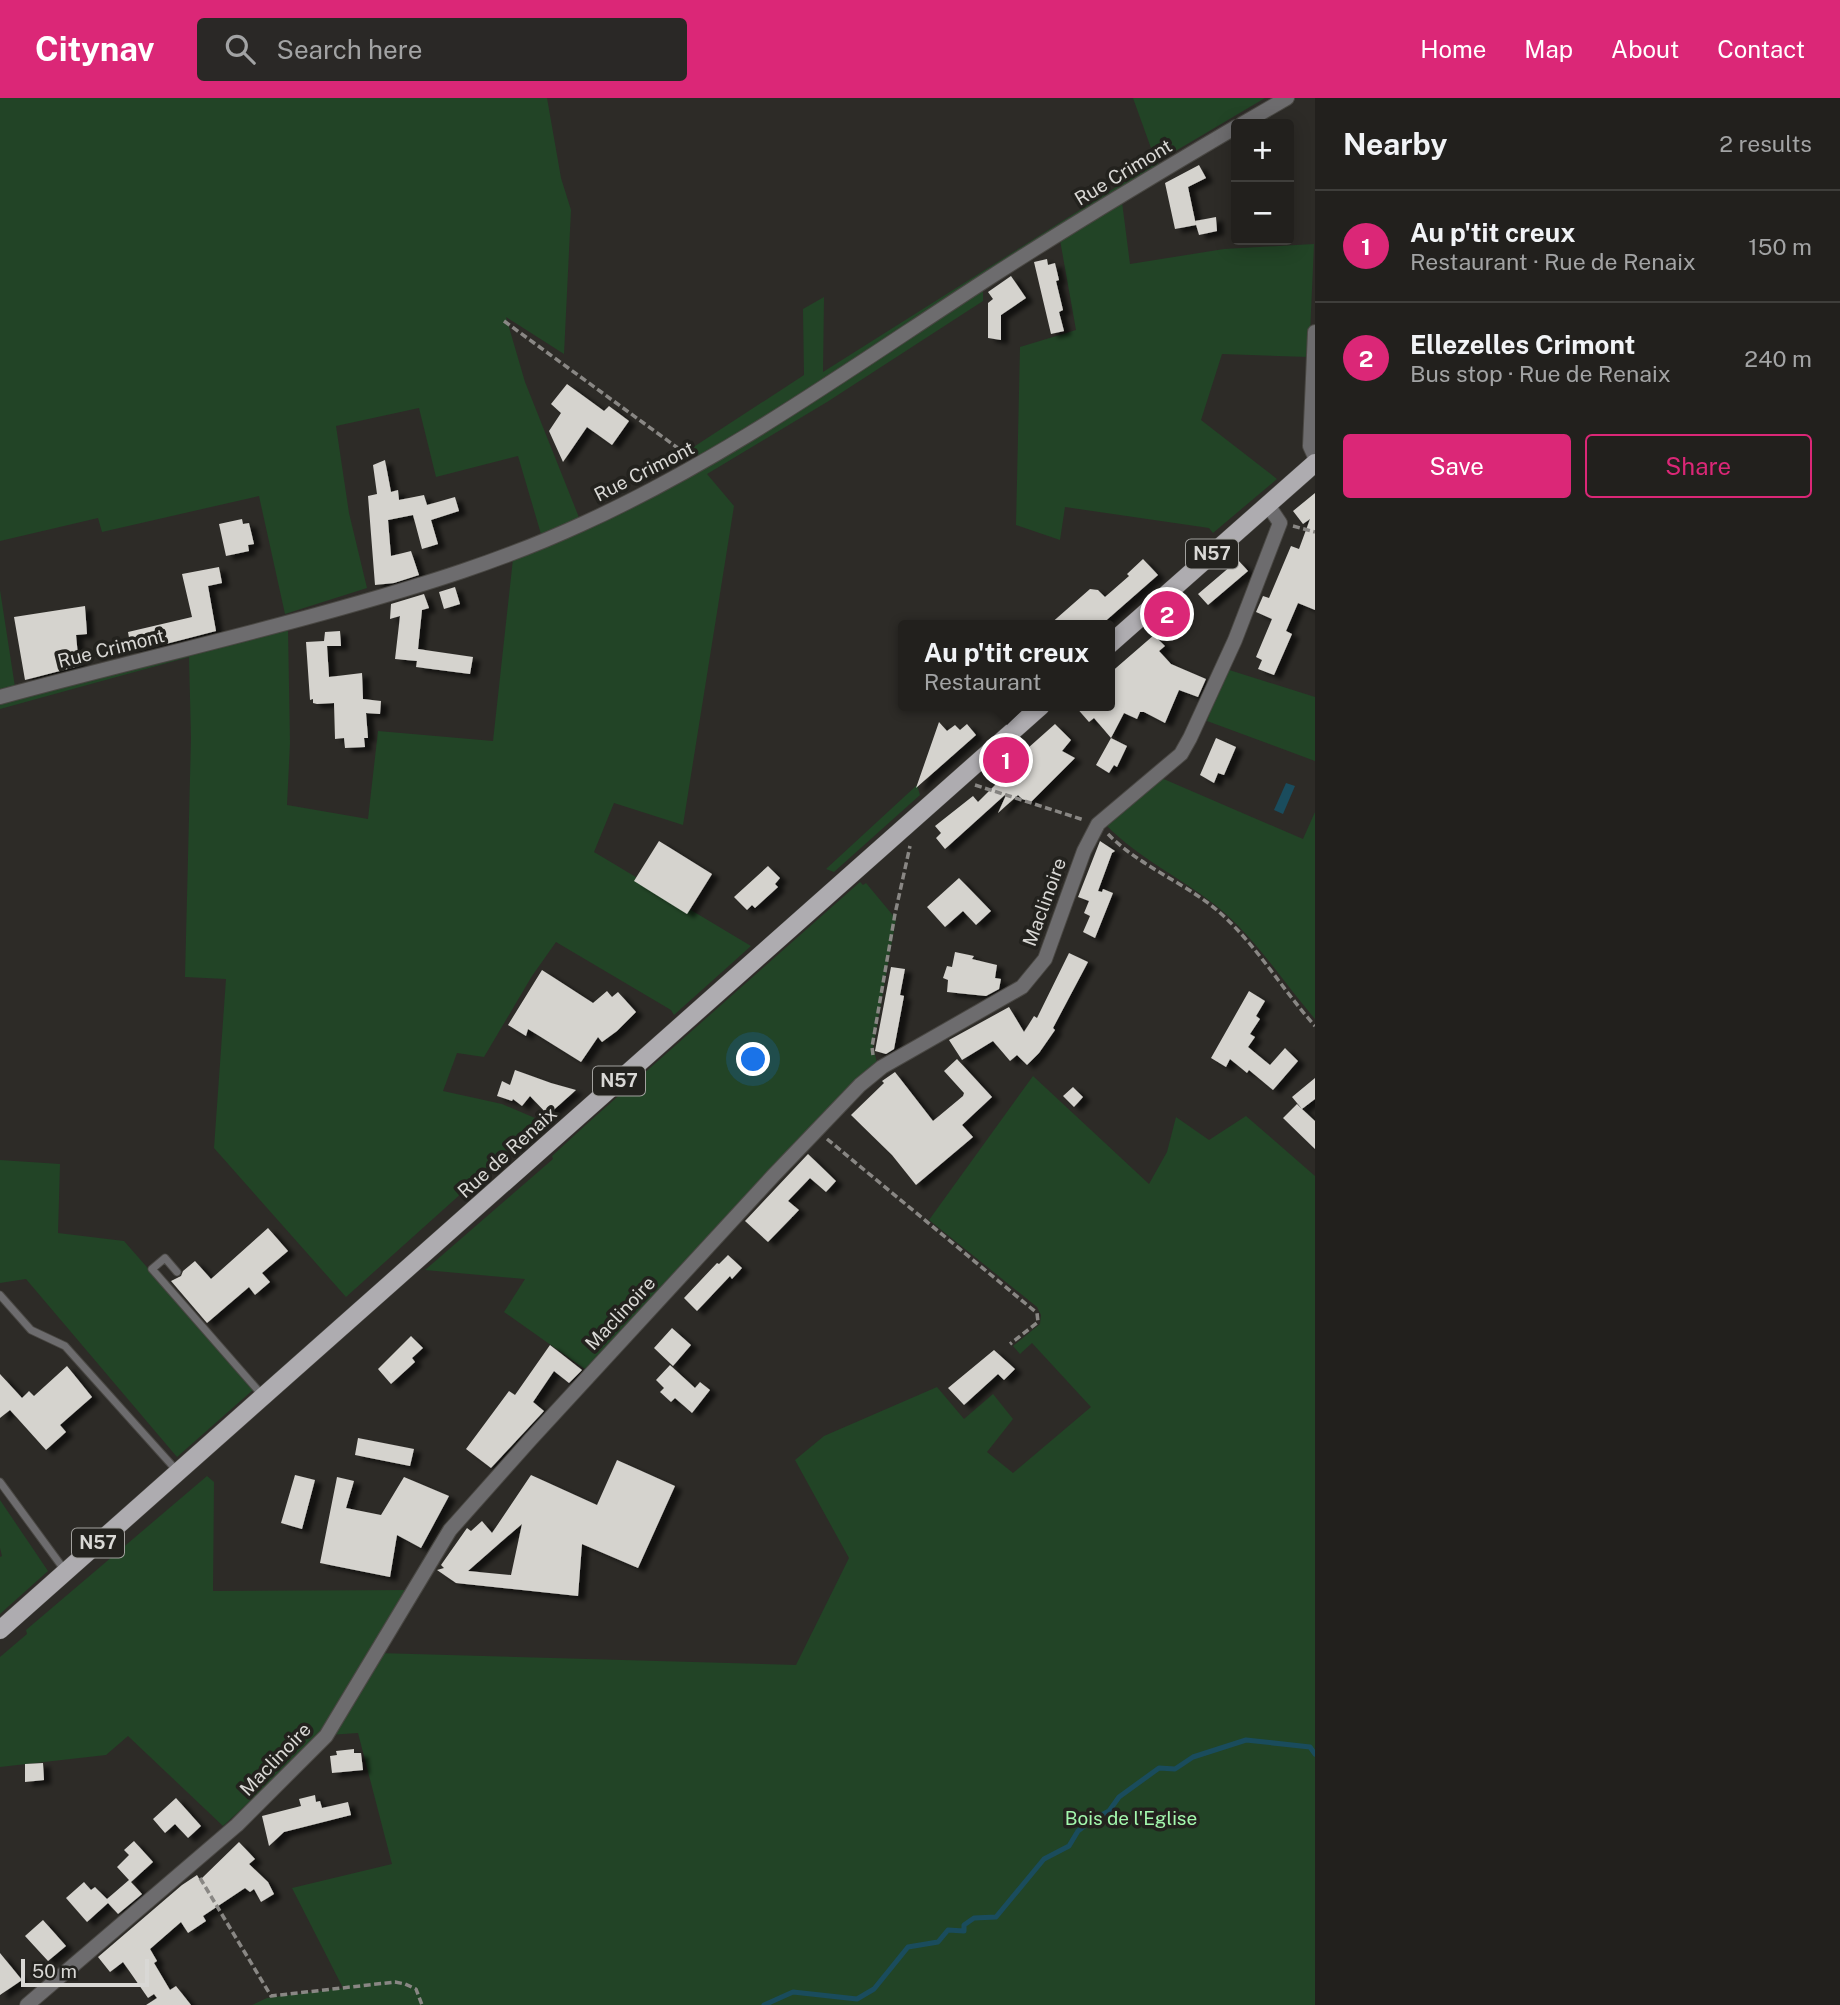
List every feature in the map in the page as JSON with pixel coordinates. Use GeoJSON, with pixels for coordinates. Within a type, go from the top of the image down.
{"type":"FeatureCollection","features":[{"type":"Feature","properties":{"kind":"main road","name":"N57"},"geometry":{"type":"LineString","coordinates":[[1115,640],[1315,463]]}},
{"type":"Feature","properties":{"kind":"main road","name":"Rue de Renaix"},"geometry":{"type":"LineString","coordinates":[[0,1630],[1035,711]]}},
{"type":"Feature","properties":{"kind":"street"},"geometry":{"type":"LineString","coordinates":[[1250,119],[1287,98]]}},
{"type":"Feature","properties":{"kind":"street","name":"Rue Crimont"},"geometry":{"type":"LineString","coordinates":[[0,697],[293,621],[475,568],[578,526],[700,465],[838,380],[1070,227],[1231,130]]}},
{"type":"Feature","properties":{"kind":"street"},"geometry":{"type":"LineString","coordinates":[[1315,332],[1311,435],[1315,457]]}},
{"type":"Feature","properties":{"kind":"street"},"geometry":{"type":"LineString","coordinates":[[1268,505],[1280,523]]}},
{"type":"Feature","properties":{"kind":"street","name":"Maclinoire"},"geometry":{"type":"LineString","coordinates":[[27,2005],[237,1825],[326,1736],[450,1530],[773,1176],[860,1085],[882,1067],[1022,987],[1030,979],[1045,959],[1084,851],[1098,824],[1181,754],[1235,640],[1280,523]]}},
{"type":"Feature","properties":{"kind":"lane"},"geometry":{"type":"LineString","coordinates":[[177,1272],[165,1258],[152,1269],[264,1397]]}},
{"type":"Feature","properties":{"kind":"lane"},"geometry":{"type":"LineString","coordinates":[[0,1295],[31,1330],[65,1346],[178,1473]]}},
{"type":"Feature","properties":{"kind":"lane"},"geometry":{"type":"LineString","coordinates":[[0,1482],[66,1572]]}},
{"type":"Feature","properties":{"kind":"path"},"geometry":{"type":"LineString","coordinates":[[504,321],[700,465]]}},
{"type":"Feature","properties":{"kind":"path"},"geometry":{"type":"LineString","coordinates":[[1280,523],[1315,531]]}},
{"type":"Feature","properties":{"kind":"path"},"geometry":{"type":"LineString","coordinates":[[961,777],[975,785],[1098,824],[1139,860],[1197,895],[1235,927],[1315,1026]]}},
{"type":"Feature","properties":{"kind":"path"},"geometry":{"type":"LineString","coordinates":[[882,1067],[873,1056],[872,1047],[895,914],[910,847],[909,823]]}},
{"type":"Feature","properties":{"kind":"path"},"geometry":{"type":"LineString","coordinates":[[817,1131],[1037,1312],[1038,1322],[1010,1344]]}},
{"type":"Feature","properties":{"kind":"path"},"geometry":{"type":"LineString","coordinates":[[191,1864],[271,1996],[395,1982],[416,1989],[422,2005]]}},
{"type":"Feature","properties":{"kind":"green space"},"geometry":{"type":"Polygon","coordinates":[[[0,98],[547,98],[561,178],[571,210],[564,354],[506,317],[525,382],[580,520],[541,534],[518,456],[436,477],[419,408],[336,426],[349,513],[367,588],[285,614],[259,496],[102,532],[98,518],[0,541],[0,98]]]}},
{"type":"Feature","properties":{"kind":"green space"},"geometry":{"type":"Polygon","coordinates":[[[1133,98],[1265,98],[1157,162],[1159,165],[823,382],[697,458],[692,448],[804,375],[803,309],[824,297],[823,372],[1156,162],[1133,98]]]}},
{"type":"Feature","properties":{"kind":"green space"},"geometry":{"type":"Polygon","coordinates":[[[1122,202],[1130,264],[1224,249],[1314,244],[1309,357],[1222,354],[1201,420],[1277,479],[1213,533],[1209,528],[1065,507],[1060,540],[1016,525],[1020,347],[1076,330],[1060,240],[1122,202]]]}},
{"type":"Feature","properties":{"kind":"green space"},"geometry":{"type":"Polygon","coordinates":[[[983,289],[983,301],[827,402],[707,474],[734,506],[683,825],[614,803],[594,852],[751,946],[674,1015],[671,1010],[556,942],[532,976],[484,1057],[457,1053],[443,1091],[502,1104],[542,1121],[346,1297],[214,1148],[226,979],[185,977],[191,738],[189,657],[0,709],[0,703],[288,629],[290,743],[287,805],[368,819],[378,731],[493,741],[513,559],[573,534],[983,289]]]}},
{"type":"Feature","properties":{"kind":"green space"},"geometry":{"type":"Polygon","coordinates":[[[0,590],[15,687],[0,691],[0,590]]]}},
{"type":"Feature","properties":{"kind":"green space"},"geometry":{"type":"Polygon","coordinates":[[[1226,669],[1315,697],[1315,761],[1207,721],[1226,669]]]}},
{"type":"Feature","properties":{"kind":"green space"},"geometry":{"type":"Polygon","coordinates":[[[1159,777],[1303,839],[1315,812],[1315,1019],[1233,920],[1205,897],[1132,848],[1106,825],[1159,777]]]}},
{"type":"Feature","properties":{"kind":"green space"},"geometry":{"type":"Polygon","coordinates":[[[917,785],[920,795],[834,872],[826,869],[917,785]]]}},
{"type":"Feature","properties":{"kind":"green space"},"geometry":{"type":"Polygon","coordinates":[[[860,882],[863,885],[866,883],[896,919],[873,1047],[878,1066],[589,1372],[504,1312],[525,1279],[425,1270],[553,1159],[552,1156],[589,1122],[860,882]]]}},
{"type":"Feature","properties":{"kind":"green space","name":"Bois de l'Eglise"},"geometry":{"type":"Polygon","coordinates":[[[1033,1076],[1149,1184],[1167,1152],[1176,1117],[1209,1140],[1246,1116],[1315,1176],[1315,2005],[252,2005],[267,1998],[343,1988],[292,1888],[392,1864],[358,1733],[328,1735],[378,1653],[796,1665],[849,1558],[795,1460],[824,1436],[937,1387],[964,1419],[993,1394],[1013,1419],[987,1452],[1013,1473],[1091,1407],[1032,1343],[1020,1354],[1013,1346],[1040,1324],[1041,1315],[1037,1307],[929,1220],[1033,1076]]]}},
{"type":"Feature","properties":{"kind":"green space"},"geometry":{"type":"Polygon","coordinates":[[[0,1160],[60,1164],[58,1233],[124,1241],[254,1389],[177,1457],[26,1279],[0,1283],[0,1160]]]}},
{"type":"Feature","properties":{"kind":"green space"},"geometry":{"type":"Polygon","coordinates":[[[207,1476],[214,1482],[213,1591],[413,1590],[325,1729],[308,1749],[223,1826],[128,1736],[106,1755],[0,1767],[0,1657],[27,1634],[26,1630],[207,1476]]]}},
{"type":"Feature","properties":{"kind":"green space"},"geometry":{"type":"Polygon","coordinates":[[[0,1500],[48,1571],[0,1614],[2,1556],[0,1500]]]}},
{"type":"Feature","properties":{"kind":"water"},"geometry":{"type":"Polygon","coordinates":[[[1286,783],[1295,786],[1283,814],[1274,810],[1286,783]]]}},
{"type":"Feature","properties":{"kind":"building"},"geometry":{"type":"Polygon","coordinates":[[[1199,165],[1206,178],[1188,187],[1196,225],[1175,229],[1165,183],[1199,165]]]}},
{"type":"Feature","properties":{"kind":"building"},"geometry":{"type":"Polygon","coordinates":[[[1216,217],[1217,231],[1199,235],[1195,221],[1216,217]]]}},
{"type":"Feature","properties":{"kind":"building"},"geometry":{"type":"Polygon","coordinates":[[[1047,259],[1048,265],[1055,263],[1063,310],[1059,312],[1064,331],[1051,334],[1034,262],[1047,259]]]}},
{"type":"Feature","properties":{"kind":"building"},"geometry":{"type":"Polygon","coordinates":[[[1011,276],[1026,298],[1001,315],[1001,340],[988,338],[988,303],[993,299],[988,292],[1011,276]]]}},
{"type":"Feature","properties":{"kind":"building"},"geometry":{"type":"Polygon","coordinates":[[[567,384],[604,411],[609,406],[629,421],[612,445],[587,427],[563,462],[549,431],[561,413],[551,404],[567,384]]]}},
{"type":"Feature","properties":{"kind":"building"},"geometry":{"type":"Polygon","coordinates":[[[385,460],[391,492],[398,490],[399,500],[424,495],[427,505],[455,497],[459,511],[431,520],[438,544],[422,549],[413,515],[388,520],[391,556],[411,551],[419,575],[394,583],[375,585],[368,496],[377,494],[373,465],[385,460]]]}},
{"type":"Feature","properties":{"kind":"building"},"geometry":{"type":"Polygon","coordinates":[[[1315,493],[1315,610],[1298,603],[1286,631],[1292,634],[1274,675],[1258,669],[1262,660],[1256,657],[1272,619],[1256,612],[1263,596],[1269,598],[1291,546],[1299,549],[1310,519],[1303,524],[1293,511],[1315,493]]]}},
{"type":"Feature","properties":{"kind":"building"},"geometry":{"type":"Polygon","coordinates":[[[242,519],[243,524],[249,523],[254,544],[248,545],[249,551],[226,556],[219,524],[242,519]]]}},
{"type":"Feature","properties":{"kind":"building"},"geometry":{"type":"Polygon","coordinates":[[[1143,559],[1158,575],[1107,620],[1055,620],[1090,589],[1098,590],[1105,597],[1129,576],[1127,574],[1143,559]]]}},
{"type":"Feature","properties":{"kind":"building"},"geometry":{"type":"Polygon","coordinates":[[[1238,560],[1248,571],[1208,605],[1198,594],[1238,560]]]}},
{"type":"Feature","properties":{"kind":"building"},"geometry":{"type":"Polygon","coordinates":[[[219,567],[222,583],[208,586],[216,631],[162,645],[131,649],[128,632],[192,617],[182,574],[219,567]]]}},
{"type":"Feature","properties":{"kind":"building"},"geometry":{"type":"Polygon","coordinates":[[[455,587],[460,604],[444,609],[439,592],[455,587]]]}},
{"type":"Feature","properties":{"kind":"building"},"geometry":{"type":"Polygon","coordinates":[[[424,594],[429,608],[422,610],[418,649],[473,657],[470,674],[416,667],[417,661],[395,659],[400,616],[390,619],[391,604],[424,594]]]}},
{"type":"Feature","properties":{"kind":"building"},"geometry":{"type":"Polygon","coordinates":[[[85,606],[87,634],[76,635],[79,666],[25,680],[14,617],[85,606]]]}},
{"type":"Feature","properties":{"kind":"building"},"geometry":{"type":"Polygon","coordinates":[[[340,631],[341,646],[327,646],[329,677],[362,673],[363,699],[381,701],[380,714],[366,713],[368,738],[364,738],[365,747],[345,748],[344,738],[335,739],[334,703],[317,704],[313,703],[313,699],[310,700],[306,642],[324,641],[325,632],[340,631]]]}},
{"type":"Feature","properties":{"kind":"building"},"geometry":{"type":"Polygon","coordinates":[[[1154,635],[1165,646],[1159,651],[1171,664],[1206,679],[1198,697],[1179,690],[1165,723],[1144,712],[1140,712],[1137,719],[1124,713],[1111,738],[1094,718],[1089,722],[1079,711],[1115,711],[1115,669],[1154,635]]]}},
{"type":"Feature","properties":{"kind":"building"},"geometry":{"type":"Polygon","coordinates":[[[939,722],[947,731],[955,725],[960,730],[967,724],[976,735],[916,788],[939,722]]]}},
{"type":"Feature","properties":{"kind":"building"},"geometry":{"type":"Polygon","coordinates":[[[1055,724],[1071,740],[1062,751],[1075,758],[1031,802],[1018,795],[998,813],[1007,793],[945,849],[936,838],[941,833],[935,826],[973,796],[978,802],[999,781],[994,775],[1055,724]]]}},
{"type":"Feature","properties":{"kind":"building"},"geometry":{"type":"Polygon","coordinates":[[[1111,738],[1127,746],[1117,767],[1114,765],[1109,773],[1096,765],[1111,738]]]}},
{"type":"Feature","properties":{"kind":"building"},"geometry":{"type":"Polygon","coordinates":[[[1216,738],[1236,747],[1224,775],[1218,773],[1214,783],[1200,775],[1216,738]]]}},
{"type":"Feature","properties":{"kind":"building"},"geometry":{"type":"Polygon","coordinates":[[[659,841],[712,874],[687,914],[634,881],[659,841]]]}},
{"type":"Feature","properties":{"kind":"building"},"geometry":{"type":"Polygon","coordinates":[[[1100,841],[1115,851],[1098,891],[1102,892],[1103,889],[1113,893],[1095,938],[1083,932],[1090,916],[1084,913],[1089,901],[1078,897],[1100,841]]]}},
{"type":"Feature","properties":{"kind":"building"},"geometry":{"type":"Polygon","coordinates":[[[768,866],[780,878],[775,884],[778,887],[755,908],[752,905],[747,910],[734,897],[768,866]]]}},
{"type":"Feature","properties":{"kind":"building"},"geometry":{"type":"Polygon","coordinates":[[[959,878],[991,911],[976,925],[963,911],[945,927],[927,907],[959,878]]]}},
{"type":"Feature","properties":{"kind":"building"},"geometry":{"type":"Polygon","coordinates":[[[955,952],[997,965],[995,978],[1001,979],[999,989],[986,996],[947,992],[948,980],[943,978],[947,966],[952,967],[955,952]]]}},
{"type":"Feature","properties":{"kind":"building"},"geometry":{"type":"Polygon","coordinates":[[[1069,953],[1088,962],[1053,1028],[1055,1030],[1027,1065],[1017,1055],[1010,1061],[993,1041],[962,1060],[949,1040],[1009,1007],[1024,1032],[1034,1016],[1037,1018],[1069,953]]]}},
{"type":"Feature","properties":{"kind":"building"},"geometry":{"type":"Polygon","coordinates":[[[891,967],[905,969],[900,995],[904,996],[894,1049],[886,1054],[875,1051],[891,967]]]}},
{"type":"Feature","properties":{"kind":"building"},"geometry":{"type":"Polygon","coordinates":[[[542,970],[593,1003],[607,991],[612,997],[618,992],[636,1012],[602,1042],[598,1037],[581,1062],[528,1029],[526,1036],[508,1025],[542,970]]]}},
{"type":"Feature","properties":{"kind":"building"},"geometry":{"type":"Polygon","coordinates":[[[1249,991],[1265,1001],[1256,1016],[1260,1019],[1250,1034],[1255,1037],[1248,1047],[1270,1065],[1285,1048],[1298,1061],[1273,1090],[1249,1070],[1247,1073],[1230,1059],[1226,1067],[1211,1058],[1249,991]]]}},
{"type":"Feature","properties":{"kind":"building"},"geometry":{"type":"Polygon","coordinates":[[[957,1059],[992,1097],[962,1125],[973,1137],[916,1185],[892,1155],[851,1115],[884,1083],[882,1081],[895,1072],[933,1121],[963,1096],[964,1093],[944,1071],[957,1059]]]}},
{"type":"Feature","properties":{"kind":"building"},"geometry":{"type":"Polygon","coordinates":[[[515,1070],[576,1090],[548,1115],[530,1096],[522,1106],[513,1099],[512,1101],[497,1096],[502,1081],[510,1085],[515,1070]]]}},
{"type":"Feature","properties":{"kind":"building"},"geometry":{"type":"Polygon","coordinates":[[[1315,1078],[1315,1099],[1302,1109],[1292,1097],[1315,1078]]]}},
{"type":"Feature","properties":{"kind":"building"},"geometry":{"type":"Polygon","coordinates":[[[1073,1087],[1083,1097],[1074,1107],[1063,1096],[1073,1087]]]}},
{"type":"Feature","properties":{"kind":"building"},"geometry":{"type":"Polygon","coordinates":[[[1297,1104],[1315,1121],[1315,1149],[1283,1118],[1297,1104]]]}},
{"type":"Feature","properties":{"kind":"building"},"geometry":{"type":"Polygon","coordinates":[[[808,1154],[836,1181],[826,1192],[810,1178],[788,1201],[799,1210],[768,1242],[745,1221],[808,1154]]]}},
{"type":"Feature","properties":{"kind":"building"},"geometry":{"type":"Polygon","coordinates":[[[268,1228],[288,1251],[262,1273],[270,1282],[255,1295],[249,1287],[207,1323],[171,1281],[181,1276],[195,1261],[211,1279],[268,1228]]]}},
{"type":"Feature","properties":{"kind":"building"},"geometry":{"type":"Polygon","coordinates":[[[728,1255],[742,1268],[732,1279],[730,1276],[697,1311],[684,1298],[728,1255]]]}},
{"type":"Feature","properties":{"kind":"building"},"geometry":{"type":"Polygon","coordinates":[[[672,1328],[691,1345],[673,1366],[654,1348],[672,1328]]]}},
{"type":"Feature","properties":{"kind":"building"},"geometry":{"type":"Polygon","coordinates":[[[411,1336],[423,1348],[412,1358],[415,1362],[391,1384],[378,1369],[411,1336]]]}},
{"type":"Feature","properties":{"kind":"building"},"geometry":{"type":"Polygon","coordinates":[[[550,1345],[582,1370],[569,1383],[554,1371],[533,1402],[544,1411],[491,1468],[466,1449],[509,1391],[515,1395],[550,1345]]]}},
{"type":"Feature","properties":{"kind":"building"},"geometry":{"type":"Polygon","coordinates":[[[994,1350],[1015,1369],[1004,1380],[998,1374],[964,1405],[948,1388],[994,1350]]]}},
{"type":"Feature","properties":{"kind":"building"},"geometry":{"type":"Polygon","coordinates":[[[670,1365],[695,1388],[700,1382],[710,1390],[692,1413],[675,1398],[671,1402],[660,1392],[664,1388],[656,1380],[670,1365]]]}},
{"type":"Feature","properties":{"kind":"building"},"geometry":{"type":"Polygon","coordinates":[[[67,1366],[92,1397],[60,1425],[66,1432],[46,1450],[10,1410],[0,1418],[0,1374],[22,1398],[29,1391],[34,1396],[67,1366]]]}},
{"type":"Feature","properties":{"kind":"building"},"geometry":{"type":"Polygon","coordinates":[[[358,1438],[414,1449],[410,1466],[355,1455],[358,1438]]]}},
{"type":"Feature","properties":{"kind":"building"},"geometry":{"type":"Polygon","coordinates":[[[617,1460],[675,1486],[638,1568],[582,1544],[578,1596],[456,1583],[437,1570],[444,1568],[441,1565],[467,1528],[471,1531],[482,1521],[492,1533],[531,1475],[597,1505],[617,1460]],[[522,1524],[468,1571],[511,1575],[522,1524]]]}},
{"type":"Feature","properties":{"kind":"building"},"geometry":{"type":"Polygon","coordinates":[[[295,1475],[315,1480],[302,1529],[281,1523],[295,1475]]]}},
{"type":"Feature","properties":{"kind":"building"},"geometry":{"type":"Polygon","coordinates":[[[337,1477],[354,1481],[346,1508],[381,1515],[404,1477],[449,1496],[421,1548],[397,1535],[390,1577],[320,1563],[337,1477]]]}},
{"type":"Feature","properties":{"kind":"building"},"geometry":{"type":"Polygon","coordinates":[[[354,1749],[354,1753],[361,1753],[363,1770],[332,1773],[330,1756],[337,1755],[336,1751],[354,1749]]]}},
{"type":"Feature","properties":{"kind":"building"},"geometry":{"type":"Polygon","coordinates":[[[43,1763],[44,1780],[25,1782],[25,1764],[43,1763]]]}},
{"type":"Feature","properties":{"kind":"building"},"geometry":{"type":"Polygon","coordinates":[[[315,1795],[316,1802],[320,1801],[322,1808],[348,1802],[351,1815],[284,1832],[269,1846],[262,1816],[301,1806],[299,1799],[315,1795]]]}},
{"type":"Feature","properties":{"kind":"building"},"geometry":{"type":"Polygon","coordinates":[[[176,1798],[201,1826],[188,1838],[175,1824],[165,1833],[153,1819],[176,1798]]]}},
{"type":"Feature","properties":{"kind":"building"},"geometry":{"type":"Polygon","coordinates":[[[134,1841],[153,1862],[131,1882],[142,1894],[118,1914],[108,1903],[87,1922],[66,1898],[84,1882],[91,1890],[95,1887],[107,1899],[129,1880],[117,1867],[129,1855],[124,1850],[134,1841]]]}},
{"type":"Feature","properties":{"kind":"building"},"geometry":{"type":"Polygon","coordinates":[[[239,1842],[255,1859],[249,1864],[268,1882],[274,1894],[261,1902],[254,1889],[250,1892],[245,1888],[203,1916],[206,1921],[188,1933],[181,1922],[150,1949],[157,1961],[154,1963],[170,1990],[176,1986],[191,2005],[146,2005],[157,1998],[154,1994],[148,1998],[123,1962],[110,1972],[98,1957],[182,1885],[197,1875],[200,1880],[239,1842]]]}},
{"type":"Feature","properties":{"kind":"building"},"geometry":{"type":"Polygon","coordinates":[[[43,1920],[66,1946],[48,1961],[25,1936],[43,1920]]]}},
{"type":"Feature","properties":{"kind":"building"},"geometry":{"type":"Polygon","coordinates":[[[0,1953],[22,1980],[0,1995],[0,1953]]]}},
{"type":"Feature","properties":{"kind":"waterway"},"geometry":{"type":"LineString","coordinates":[[764,2005],[793,1992],[857,1999],[874,1989],[908,1947],[938,1942],[948,1930],[964,1931],[964,1925],[974,1918],[996,1917],[1044,1859],[1069,1846],[1078,1831],[1109,1811],[1119,1797],[1159,1768],[1175,1769],[1193,1757],[1246,1740],[1310,1747],[1315,1754]]}},
{"type":"Feature","properties":{"kind":"place","name":"Ellezelles Crimont"},"geometry":{"type":"Point","coordinates":[1167,614]}},
{"type":"Feature","properties":{"kind":"place","name":"Au p'tit creux"},"geometry":{"type":"Point","coordinates":[1006,760]}}]}
